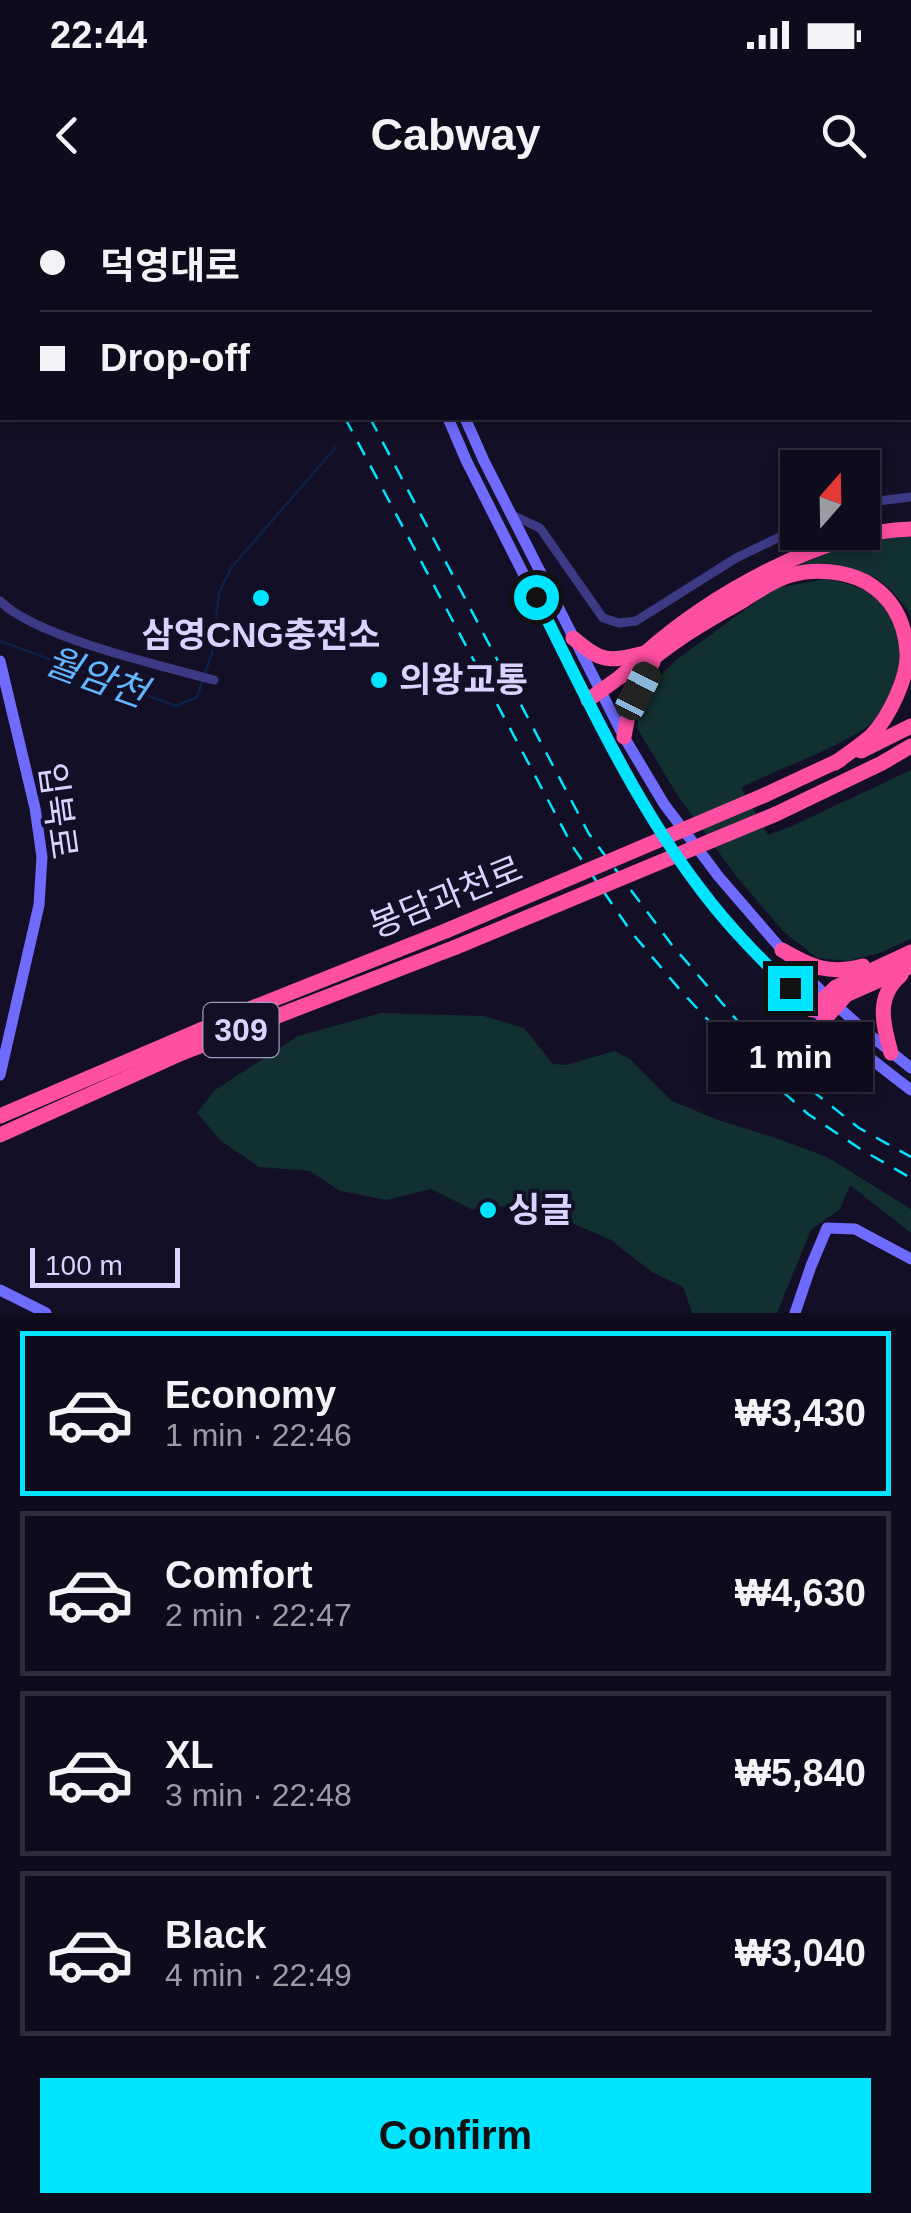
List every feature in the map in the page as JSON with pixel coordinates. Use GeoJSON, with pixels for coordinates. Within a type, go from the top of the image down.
{"type":"FeatureCollection","features":[{"type":"Feature","properties":{"kind":"highway"},"geometry":{"type":"LineString","coordinates":[[594,696],[638,671],[661,639],[766,572],[851,538],[911,529]]}},
{"type":"Feature","properties":{"kind":"highway"},"geometry":{"type":"LineString","coordinates":[[574,638],[605,659],[650,655],[792,574],[840,572],[862,580],[881,591],[894,608],[906,632],[908,659],[902,684],[874,733],[835,763]]}},
{"type":"Feature","properties":{"kind":"highway"},"geometry":{"type":"LineString","coordinates":[[624,737],[629,710],[650,655]]}},
{"type":"Feature","properties":{"kind":"highway","name":"봉담과천로"},"geometry":{"type":"LineString","coordinates":[[0,1116],[766,795],[911,726]]}},
{"type":"Feature","properties":{"kind":"highway","name":"봉담과천로"},"geometry":{"type":"LineString","coordinates":[[0,1134],[182,1053],[456,946],[776,814],[911,746]]}},
{"type":"Feature","properties":{"kind":"highway"},"geometry":{"type":"LineString","coordinates":[[882,763],[911,754]]}},
{"type":"Feature","properties":{"kind":"highway"},"geometry":{"type":"LineString","coordinates":[[782,950],[822,969],[846,970],[886,963]]}},
{"type":"Feature","properties":{"kind":"highway"},"geometry":{"type":"LineString","coordinates":[[818,1015],[832,1000],[836,987],[911,952]]}},
{"type":"Feature","properties":{"kind":"highway"},"geometry":{"type":"LineString","coordinates":[[832,1000],[910,967]]}},
{"type":"Feature","properties":{"kind":"highway"},"geometry":{"type":"LineString","coordinates":[[891,1053],[882,1013],[884,997],[891,983],[910,967]]}},
{"type":"Feature","properties":{"kind":"street"},"geometry":{"type":"LineString","coordinates":[[449,420],[466,460],[594,696],[675,819],[718,877],[782,950],[832,1000],[911,1068]]}},
{"type":"Feature","properties":{"kind":"street"},"geometry":{"type":"LineString","coordinates":[[466,420],[574,638],[616,755],[700,890],[744,942],[818,1015],[911,1090]]}},
{"type":"Feature","properties":{"kind":"street"},"geometry":{"type":"LineString","coordinates":[[880,501],[911,497]]}},
{"type":"Feature","properties":{"kind":"street"},"geometry":{"type":"LineString","coordinates":[[510,514],[540,528],[603,618],[619,623],[636,621],[736,558],[780,537]]}},
{"type":"Feature","properties":{"kind":"street"},"geometry":{"type":"LineString","coordinates":[[0,601],[50,630],[214,680]]}},
{"type":"Feature","properties":{"kind":"street","name":"입북로"},"geometry":{"type":"LineString","coordinates":[[0,1075],[39,904],[42,857],[35,808],[1,669]]}},
{"type":"Feature","properties":{"kind":"street"},"geometry":{"type":"LineString","coordinates":[[795,1313],[828,1228],[854,1229],[911,1259]]}},
{"type":"Feature","properties":{"kind":"street"},"geometry":{"type":"LineString","coordinates":[[0,1290],[46,1313]]}},
{"type":"Feature","properties":{"kind":"green space"},"geometry":{"type":"Polygon","coordinates":[[[911,537],[911,616],[886,586],[858,570],[787,570],[833,550],[880,550],[880,539],[911,537]]]}},
{"type":"Feature","properties":{"kind":"green space"},"geometry":{"type":"Polygon","coordinates":[[[826,579],[863,589],[891,612],[897,623],[901,660],[893,696],[885,711],[857,733],[741,788],[768,835],[911,770],[911,939],[848,961],[817,958],[783,931],[736,876],[678,796],[637,728],[643,704],[658,678],[676,660],[775,588],[826,579]]]}},
{"type":"Feature","properties":{"kind":"green space"},"geometry":{"type":"Polygon","coordinates":[[[381,1013],[484,1016],[524,1028],[553,1064],[566,1065],[614,1051],[630,1059],[672,1101],[827,1157],[911,1209],[911,1233],[850,1185],[840,1209],[811,1230],[777,1313],[692,1313],[683,1287],[652,1272],[611,1240],[549,1213],[522,1205],[471,1209],[431,1189],[387,1200],[340,1191],[310,1171],[259,1167],[220,1140],[197,1113],[215,1090],[298,1036],[381,1013]]]}},
{"type":"Feature","properties":{"kind":"waterway","name":"월암천"},"geometry":{"type":"LineString","coordinates":[[205,673],[212,653],[219,593],[231,568],[336,447]]}},
{"type":"Feature","properties":{"kind":"waterway","name":"월암천"},"geometry":{"type":"LineString","coordinates":[[0,641],[176,706],[197,697],[203,680]]}},
{"type":"Feature","properties":{"kind":"railway"},"geometry":{"type":"LineString","coordinates":[[346,420],[573,847],[632,933],[737,1051],[808,1114],[911,1178]]}},
{"type":"Feature","properties":{"kind":"railway"},"geometry":{"type":"LineString","coordinates":[[371,420],[589,834],[672,945],[766,1054],[859,1128],[911,1157]]}},
{"type":"Feature","properties":{"kind":"place","name":"삼영CNG충전소"},"geometry":{"type":"Point","coordinates":[261,598]}},
{"type":"Feature","properties":{"kind":"place","name":"의왕교통"},"geometry":{"type":"Point","coordinates":[379,680]}},
{"type":"Feature","properties":{"kind":"place","name":"싱글"},"geometry":{"type":"Point","coordinates":[488,1210]}},
{"type":"Feature","properties":{"kind":"route"},"geometry":{"type":"LineString","coordinates":[[536,597],[616,755],[700,890],[790,988]]}}]}
